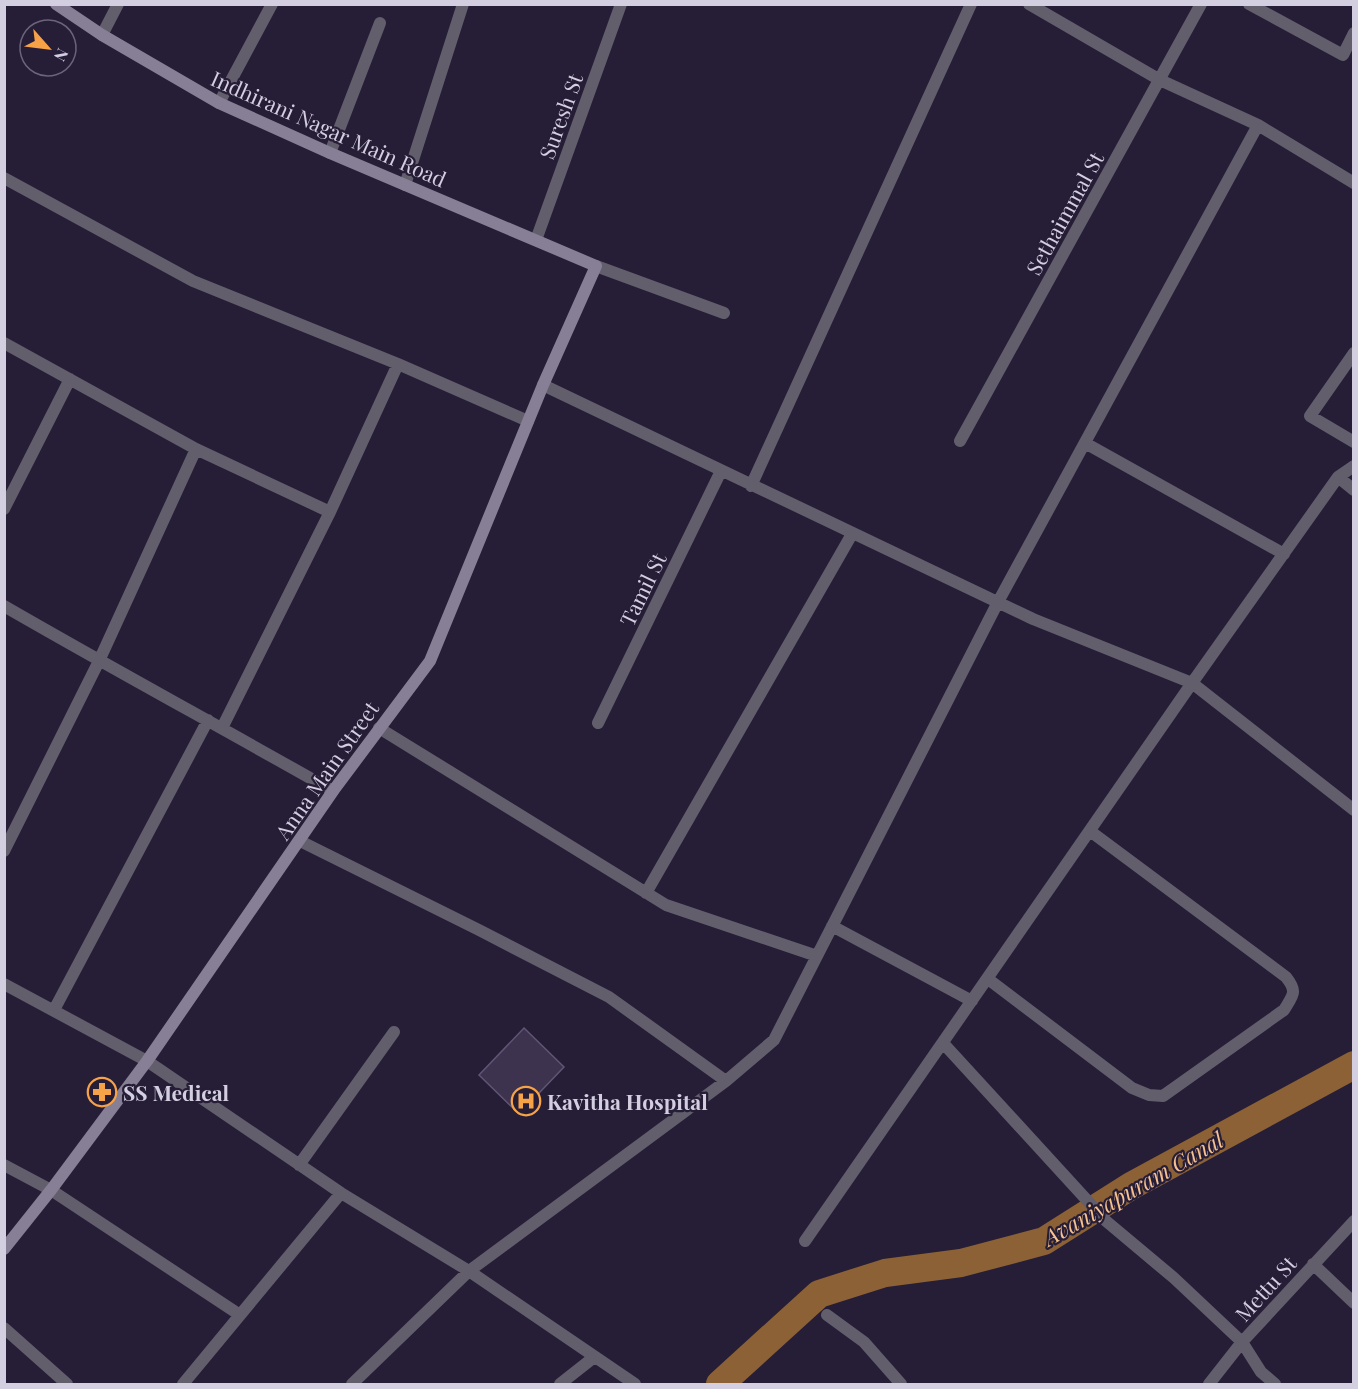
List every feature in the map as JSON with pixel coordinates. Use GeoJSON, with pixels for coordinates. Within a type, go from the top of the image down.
{"type":"FeatureCollection","features":[{"type":"Feature","properties":{"kind":"street","name":"Indhirani Nagar Main Road"},"geometry":{"type":"LineString","coordinates":[[56,4],[102,35],[219,104],[596,266]]}},
{"type":"Feature","properties":{"kind":"street"},"geometry":{"type":"LineString","coordinates":[[102,35],[118,4]]}},
{"type":"Feature","properties":{"kind":"street"},"geometry":{"type":"LineString","coordinates":[[219,104],[272,4]]}},
{"type":"Feature","properties":{"kind":"street"},"geometry":{"type":"LineString","coordinates":[[405,185],[463,4]]}},
{"type":"Feature","properties":{"kind":"street","name":"Suresh St"},"geometry":{"type":"LineString","coordinates":[[536,240],[621,4]]}},
{"type":"Feature","properties":{"kind":"street"},"geometry":{"type":"LineString","coordinates":[[751,486],[971,4]]}},
{"type":"Feature","properties":{"kind":"street","name":"Sethaimmal St"},"geometry":{"type":"LineString","coordinates":[[960,441],[1201,4]]}},
{"type":"Feature","properties":{"kind":"street"},"geometry":{"type":"LineString","coordinates":[[1249,4],[1343,55],[1353,33]]}},
{"type":"Feature","properties":{"kind":"street"},"geometry":{"type":"LineString","coordinates":[[1036,6],[1160,80],[1258,125],[1353,183]]}},
{"type":"Feature","properties":{"kind":"street"},"geometry":{"type":"LineString","coordinates":[[330,153],[380,23]]}},
{"type":"Feature","properties":{"kind":"street"},"geometry":{"type":"LineString","coordinates":[[352,1384],[469,1271],[726,1081],[774,1040],[998,602],[1258,125]]}},
{"type":"Feature","properties":{"kind":"street"},"geometry":{"type":"LineString","coordinates":[[4,178],[193,281],[398,364],[528,421]]}},
{"type":"Feature","properties":{"kind":"street"},"geometry":{"type":"LineString","coordinates":[[596,266],[724,313]]}},
{"type":"Feature","properties":{"kind":"street","name":"Anna Main Street"},"geometry":{"type":"LineString","coordinates":[[4,1249],[147,1061],[333,791],[430,661],[528,421],[596,266]]}},
{"type":"Feature","properties":{"kind":"street"},"geometry":{"type":"LineString","coordinates":[[4,343],[196,449],[330,512]]}},
{"type":"Feature","properties":{"kind":"street"},"geometry":{"type":"LineString","coordinates":[[1353,353],[1310,416],[1353,442]]}},
{"type":"Feature","properties":{"kind":"street"},"geometry":{"type":"LineString","coordinates":[[222,728],[330,512],[398,364]]}},
{"type":"Feature","properties":{"kind":"street"},"geometry":{"type":"LineString","coordinates":[[4,509],[70,379]]}},
{"type":"Feature","properties":{"kind":"street"},"geometry":{"type":"LineString","coordinates":[[543,386],[1033,619],[1192,683],[1353,810]]}},
{"type":"Feature","properties":{"kind":"street"},"geometry":{"type":"LineString","coordinates":[[1085,443],[1284,554]]}},
{"type":"Feature","properties":{"kind":"street"},"geometry":{"type":"LineString","coordinates":[[4,851],[99,661],[196,449]]}},
{"type":"Feature","properties":{"kind":"street"},"geometry":{"type":"LineString","coordinates":[[805,1242],[1192,683],[1338,477],[1353,466]]}},
{"type":"Feature","properties":{"kind":"street","name":"Tamil St"},"geometry":{"type":"LineString","coordinates":[[598,723],[721,471]]}},
{"type":"Feature","properties":{"kind":"street"},"geometry":{"type":"LineString","coordinates":[[1338,477],[1353,490]]}},
{"type":"Feature","properties":{"kind":"street"},"geometry":{"type":"LineString","coordinates":[[646,893],[852,534]]}},
{"type":"Feature","properties":{"kind":"street"},"geometry":{"type":"LineString","coordinates":[[4,606],[333,791]]}},
{"type":"Feature","properties":{"kind":"street"},"geometry":{"type":"LineString","coordinates":[[54,1010],[208,720]]}},
{"type":"Feature","properties":{"kind":"street"},"geometry":{"type":"LineString","coordinates":[[379,728],[666,905],[817,956]]}},
{"type":"Feature","properties":{"kind":"street"},"geometry":{"type":"LineString","coordinates":[[988,979],[1132,1088],[1149,1095],[1163,1096],[1284,1010],[1294,994],[1293,986],[1286,976],[1090,831]]}},
{"type":"Feature","properties":{"kind":"street"},"geometry":{"type":"LineString","coordinates":[[300,841],[609,997],[726,1081]]}},
{"type":"Feature","properties":{"kind":"street"},"geometry":{"type":"LineString","coordinates":[[832,926],[972,1001]]}},
{"type":"Feature","properties":{"kind":"street"},"geometry":{"type":"LineString","coordinates":[[4,984],[147,1061],[341,1193],[469,1271],[593,1358],[635,1384]]}},
{"type":"Feature","properties":{"kind":"street"},"geometry":{"type":"LineString","coordinates":[[299,1165],[394,1032]]}},
{"type":"Feature","properties":{"kind":"street"},"geometry":{"type":"LineString","coordinates":[[943,1043],[1107,1221],[1174,1278],[1242,1342],[1261,1372],[1275,1384]]}},
{"type":"Feature","properties":{"kind":"street"},"geometry":{"type":"LineString","coordinates":[[4,1165],[51,1190],[240,1315]]}},
{"type":"Feature","properties":{"kind":"street"},"geometry":{"type":"LineString","coordinates":[[183,1384],[341,1193]]}},
{"type":"Feature","properties":{"kind":"street","name":"Mettu St"},"geometry":{"type":"LineString","coordinates":[[1209,1384],[1242,1342],[1352,1225]]}},
{"type":"Feature","properties":{"kind":"street"},"geometry":{"type":"LineString","coordinates":[[1313,1264],[1353,1303]]}},
{"type":"Feature","properties":{"kind":"street"},"geometry":{"type":"LineString","coordinates":[[827,1315],[864,1342],[901,1384]]}},
{"type":"Feature","properties":{"kind":"street"},"geometry":{"type":"LineString","coordinates":[[4,1328],[67,1384]]}},
{"type":"Feature","properties":{"kind":"street"},"geometry":{"type":"LineString","coordinates":[[560,1384],[593,1358]]}},
{"type":"Feature","properties":{"kind":"building"},"geometry":{"type":"Polygon","coordinates":[[[524,1028],[564,1067],[519,1114],[479,1075],[524,1028]]]}},
{"type":"Feature","properties":{"kind":"waterway","name":"Avaniyapuram Canal"},"geometry":{"type":"LineString","coordinates":[[720,1384],[819,1294],[885,1273],[961,1263],[1044,1241],[1131,1186],[1354,1065]]}},
{"type":"Feature","properties":{"kind":"place","name":"SS Medical"},"geometry":{"type":"Point","coordinates":[102,1092]}},
{"type":"Feature","properties":{"kind":"place","name":"Kavitha Hospital"},"geometry":{"type":"Point","coordinates":[526,1101]}}]}
